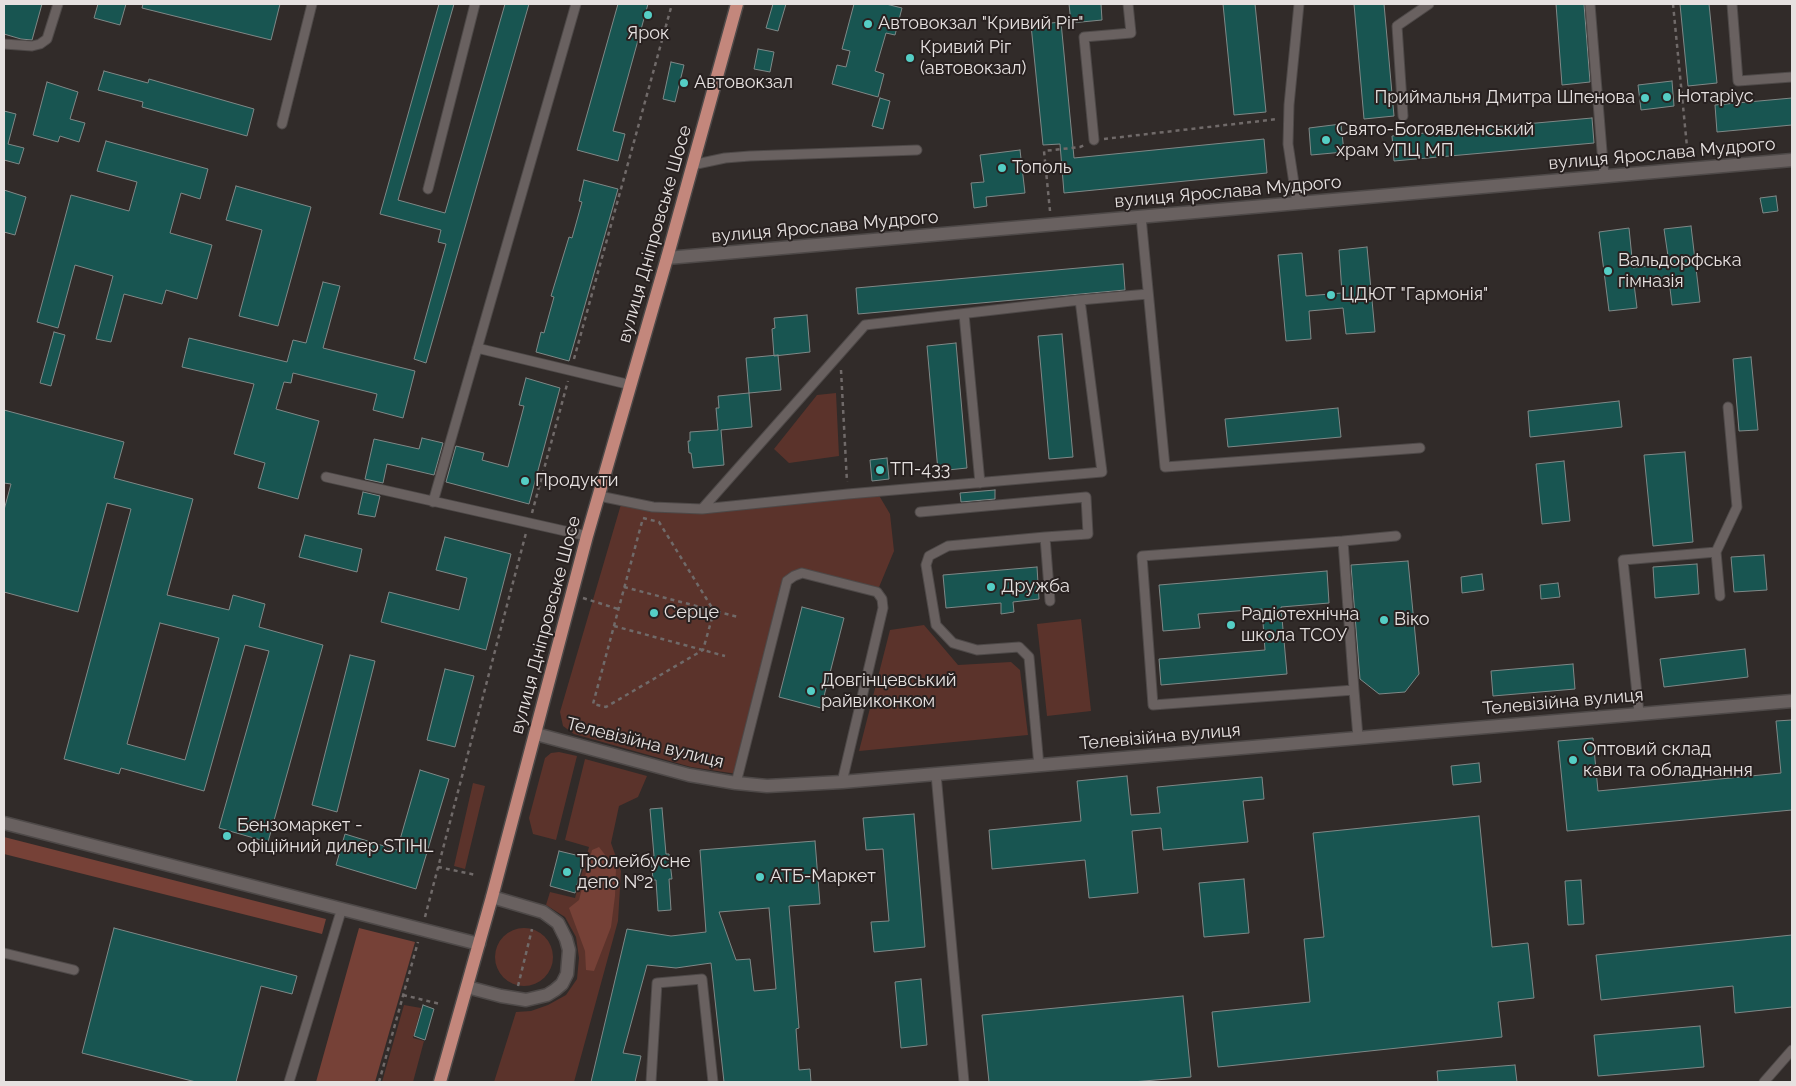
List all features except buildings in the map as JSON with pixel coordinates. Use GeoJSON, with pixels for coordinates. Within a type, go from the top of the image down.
{"type":"FeatureCollection","features":[{"type":"Feature","properties":{"kind":"main road","name":"вулиця Дніпровське Шосе"},"geometry":{"type":"LineString","coordinates":[[440,1082],[536,734],[587,536],[631,386],[737,4]]}},
{"type":"Feature","properties":{"kind":"street","name":"вулиця Ярослава Мудрого"},"geometry":{"type":"LineString","coordinates":[[667,258],[1792,160]]}},
{"type":"Feature","properties":{"kind":"street","name":"Телевізійна вулиця"},"geometry":{"type":"LineString","coordinates":[[536,734],[689,775],[767,786],[842,782],[1039,766],[1792,701]]}},
{"type":"Feature","properties":{"kind":"street"},"geometry":{"type":"LineString","coordinates":[[4,823],[479,944]]}},
{"type":"Feature","properties":{"kind":"street"},"geometry":{"type":"LineString","coordinates":[[467,987],[526,1000],[547,995],[555,990],[562,984],[567,974],[568,950],[566,938],[558,923],[543,912],[492,897]]}},
{"type":"Feature","properties":{"kind":"lane"},"geometry":{"type":"LineString","coordinates":[[4,44],[32,46],[40,44],[47,39],[58,4]]}},
{"type":"Feature","properties":{"kind":"lane"},"geometry":{"type":"LineString","coordinates":[[282,124],[312,4]]}},
{"type":"Feature","properties":{"kind":"lane"},"geometry":{"type":"LineString","coordinates":[[428,189],[475,4]]}},
{"type":"Feature","properties":{"kind":"lane"},"geometry":{"type":"LineString","coordinates":[[432,502],[576,4]]}},
{"type":"Feature","properties":{"kind":"lane"},"geometry":{"type":"LineString","coordinates":[[1094,140],[1084,37],[1131,32],[1128,4]]}},
{"type":"Feature","properties":{"kind":"lane"},"geometry":{"type":"LineString","coordinates":[[1296,203],[1288,144],[1299,4]]}},
{"type":"Feature","properties":{"kind":"lane"},"geometry":{"type":"LineString","coordinates":[[1403,116],[1397,26],[1429,4]]}},
{"type":"Feature","properties":{"kind":"lane"},"geometry":{"type":"LineString","coordinates":[[1590,4],[1604,176]]}},
{"type":"Feature","properties":{"kind":"lane"},"geometry":{"type":"LineString","coordinates":[[1732,4],[1738,81],[1792,77]]}},
{"type":"Feature","properties":{"kind":"lane"},"geometry":{"type":"LineString","coordinates":[[692,165],[725,158],[750,156],[917,150]]}},
{"type":"Feature","properties":{"kind":"lane"},"geometry":{"type":"LineString","coordinates":[[1141,217],[1165,467],[1420,448]]}},
{"type":"Feature","properties":{"kind":"lane"},"geometry":{"type":"LineString","coordinates":[[702,509],[865,326],[1080,300],[1148,294]]}},
{"type":"Feature","properties":{"kind":"lane"},"geometry":{"type":"LineString","coordinates":[[599,496],[653,507],[702,509],[1102,472],[1080,300]]}},
{"type":"Feature","properties":{"kind":"lane"},"geometry":{"type":"LineString","coordinates":[[964,314],[980,483]]}},
{"type":"Feature","properties":{"kind":"lane"},"geometry":{"type":"LineString","coordinates":[[477,348],[631,386]]}},
{"type":"Feature","properties":{"kind":"lane"},"geometry":{"type":"LineString","coordinates":[[1720,596],[1716,552],[1737,507],[1728,407]]}},
{"type":"Feature","properties":{"kind":"lane"},"geometry":{"type":"LineString","coordinates":[[326,478],[587,536]]}},
{"type":"Feature","properties":{"kind":"lane"},"geometry":{"type":"LineString","coordinates":[[920,512],[1086,497],[1088,534],[948,546],[929,556],[926,566],[936,625],[953,643],[977,650],[1019,647],[1029,657],[1039,766]]}},
{"type":"Feature","properties":{"kind":"lane"},"geometry":{"type":"LineString","coordinates":[[1354,690],[1153,705],[1142,556],[1396,536]]}},
{"type":"Feature","properties":{"kind":"lane"},"geometry":{"type":"LineString","coordinates":[[1045,538],[1050,601]]}},
{"type":"Feature","properties":{"kind":"lane"},"geometry":{"type":"LineString","coordinates":[[1343,541],[1358,737]]}},
{"type":"Feature","properties":{"kind":"lane"},"geometry":{"type":"LineString","coordinates":[[1639,713],[1623,560],[1716,552]]}},
{"type":"Feature","properties":{"kind":"lane"},"geometry":{"type":"LineString","coordinates":[[736,783],[787,582],[794,576],[802,573],[877,592],[882,599],[883,608],[842,782]]}},
{"type":"Feature","properties":{"kind":"lane"},"geometry":{"type":"LineString","coordinates":[[936,774],[964,1082]]}},
{"type":"Feature","properties":{"kind":"lane"},"geometry":{"type":"LineString","coordinates":[[289,1082],[342,908]]}},
{"type":"Feature","properties":{"kind":"lane"},"geometry":{"type":"LineString","coordinates":[[4,953],[74,970]]}},
{"type":"Feature","properties":{"kind":"lane"},"geometry":{"type":"LineString","coordinates":[[651,1082],[657,983],[702,979],[713,1082]]}},
{"type":"Feature","properties":{"kind":"lane"},"geometry":{"type":"LineString","coordinates":[[1764,1082],[1792,1050]]}},
{"type":"Feature","properties":{"kind":"path"},"geometry":{"type":"LineString","coordinates":[[379,1082],[422,929],[529,523],[672,4]]}},
{"type":"Feature","properties":{"kind":"path"},"geometry":{"type":"LineString","coordinates":[[1673,4],[1689,169]]}},
{"type":"Feature","properties":{"kind":"path"},"geometry":{"type":"LineString","coordinates":[[1051,225],[1044,151],[1080,147],[1094,140],[1289,118]]}},
{"type":"Feature","properties":{"kind":"path"},"geometry":{"type":"LineString","coordinates":[[840,354],[848,494]]}},
{"type":"Feature","properties":{"kind":"path"},"geometry":{"type":"LineString","coordinates":[[643,518],[659,522],[714,611],[702,650],[606,707],[593,704],[618,609],[643,518]]}},
{"type":"Feature","properties":{"kind":"path"},"geometry":{"type":"LineString","coordinates":[[624,586],[738,617]]}},
{"type":"Feature","properties":{"kind":"path"},"geometry":{"type":"LineString","coordinates":[[572,595],[618,609]]}},
{"type":"Feature","properties":{"kind":"path"},"geometry":{"type":"LineString","coordinates":[[614,626],[725,656]]}},
{"type":"Feature","properties":{"kind":"path"},"geometry":{"type":"LineString","coordinates":[[438,867],[476,875]]}},
{"type":"Feature","properties":{"kind":"path"},"geometry":{"type":"LineString","coordinates":[[518,986],[532,929]]}},
{"type":"Feature","properties":{"kind":"path"},"geometry":{"type":"LineString","coordinates":[[403,995],[440,1004]]}},
{"type":"Feature","properties":{"kind":"shaded area"},"geometry":{"type":"Polygon","coordinates":[[[836,393],[839,456],[789,463],[774,449],[817,395],[836,393]]]}},
{"type":"Feature","properties":{"kind":"shaded area"},"geometry":{"type":"Polygon","coordinates":[[[877,492],[890,514],[894,551],[877,592],[802,573],[787,581],[737,774],[691,767],[574,734],[563,726],[560,712],[622,501],[702,509],[877,492]]]}},
{"type":"Feature","properties":{"kind":"shaded area"},"geometry":{"type":"Polygon","coordinates":[[[1081,619],[1091,711],[1047,716],[1037,624],[1081,619]]]}},
{"type":"Feature","properties":{"kind":"shaded area"},"geometry":{"type":"Polygon","coordinates":[[[924,625],[958,665],[1011,662],[1020,670],[1028,735],[859,751],[890,630],[924,625]]]}},
{"type":"Feature","properties":{"kind":"shaded area"},"geometry":{"type":"Polygon","coordinates":[[[559,752],[577,756],[556,840],[533,834],[529,818],[545,758],[551,753],[559,752]]]}},
{"type":"Feature","properties":{"kind":"shaded area"},"geometry":{"type":"Polygon","coordinates":[[[585,759],[647,776],[638,797],[619,806],[611,843],[621,871],[618,921],[574,1082],[494,1082],[516,1012],[531,1011],[548,1005],[566,995],[577,979],[579,958],[576,937],[565,917],[546,905],[550,892],[575,898],[589,847],[565,840],[585,759]]]}},
{"type":"Feature","properties":{"kind":"shaded area"},"geometry":{"type":"Polygon","coordinates":[[[473,783],[485,786],[465,869],[454,866],[473,783]]]}},
{"type":"Feature","properties":{"kind":"shaded area"},"geometry":{"type":"Polygon","coordinates":[[[4,837],[326,919],[322,934],[4,854],[4,837]]]}},
{"type":"Feature","properties":{"kind":"shaded area"},"geometry":{"type":"Polygon","coordinates":[[[599,847],[616,869],[615,896],[611,927],[594,971],[586,970],[585,951],[569,908],[579,900],[592,850],[599,847]]]}},
{"type":"Feature","properties":{"kind":"shaded area"},"geometry":{"type":"Polygon","coordinates":[[[359,928],[415,942],[375,1082],[316,1082],[359,928]]]}},
{"type":"Feature","properties":{"kind":"shaded area"},"geometry":{"type":"Polygon","coordinates":[[[518,928],[530,928],[545,936],[553,951],[553,963],[545,978],[530,986],[518,986],[503,978],[495,963],[495,951],[503,936],[518,928]]]}},
{"type":"Feature","properties":{"kind":"shaded area"},"geometry":{"type":"Polygon","coordinates":[[[404,1005],[421,1008],[413,1038],[424,1041],[413,1082],[382,1082],[404,1005]]]}},
{"type":"Feature","properties":{"kind":"place","name":"Ярок"},"geometry":{"type":"Point","coordinates":[648,15]}},
{"type":"Feature","properties":{"kind":"place","name":"Автовокзал \"Кривий Ріг\""},"geometry":{"type":"Point","coordinates":[868,24]}},
{"type":"Feature","properties":{"kind":"place","name":"Кривий Ріг (автовокзал)"},"geometry":{"type":"Point","coordinates":[910,58]}},
{"type":"Feature","properties":{"kind":"place","name":"Автовокзал"},"geometry":{"type":"Point","coordinates":[684,83]}},
{"type":"Feature","properties":{"kind":"place","name":"Нотаріус"},"geometry":{"type":"Point","coordinates":[1667,97]}},
{"type":"Feature","properties":{"kind":"place","name":"Приймальня Дмитра Шпенова"},"geometry":{"type":"Point","coordinates":[1645,98]}},
{"type":"Feature","properties":{"kind":"place","name":"Свято-Богоявленський храм УПЦ МП"},"geometry":{"type":"Point","coordinates":[1326,140]}},
{"type":"Feature","properties":{"kind":"place","name":"Тополь"},"geometry":{"type":"Point","coordinates":[1002,168]}},
{"type":"Feature","properties":{"kind":"place","name":"Вальдорфська гімназія"},"geometry":{"type":"Point","coordinates":[1608,271]}},
{"type":"Feature","properties":{"kind":"place","name":"ЦДЮТ \"Гармонія\""},"geometry":{"type":"Point","coordinates":[1331,295]}},
{"type":"Feature","properties":{"kind":"place","name":"ТП-433"},"geometry":{"type":"Point","coordinates":[880,470]}},
{"type":"Feature","properties":{"kind":"place","name":"Продукти"},"geometry":{"type":"Point","coordinates":[525,481]}},
{"type":"Feature","properties":{"kind":"place","name":"Дружба"},"geometry":{"type":"Point","coordinates":[991,587]}},
{"type":"Feature","properties":{"kind":"place","name":"Серце"},"geometry":{"type":"Point","coordinates":[654,613]}},
{"type":"Feature","properties":{"kind":"place","name":"Віко"},"geometry":{"type":"Point","coordinates":[1384,620]}},
{"type":"Feature","properties":{"kind":"place","name":"Радіотехнічна школа ТСОУ"},"geometry":{"type":"Point","coordinates":[1231,625]}},
{"type":"Feature","properties":{"kind":"place","name":"Довгінцевський райвиконком"},"geometry":{"type":"Point","coordinates":[811,691]}},
{"type":"Feature","properties":{"kind":"place","name":"Оптовий склад кави та обладнання"},"geometry":{"type":"Point","coordinates":[1573,760]}},
{"type":"Feature","properties":{"kind":"place","name":"Бензомаркет - офіційний дилер STIHL"},"geometry":{"type":"Point","coordinates":[227,836]}},
{"type":"Feature","properties":{"kind":"place","name":"Тролейбусне депо №2"},"geometry":{"type":"Point","coordinates":[567,872]}},
{"type":"Feature","properties":{"kind":"place","name":"АТБ-Маркет"},"geometry":{"type":"Point","coordinates":[760,877]}}]}
